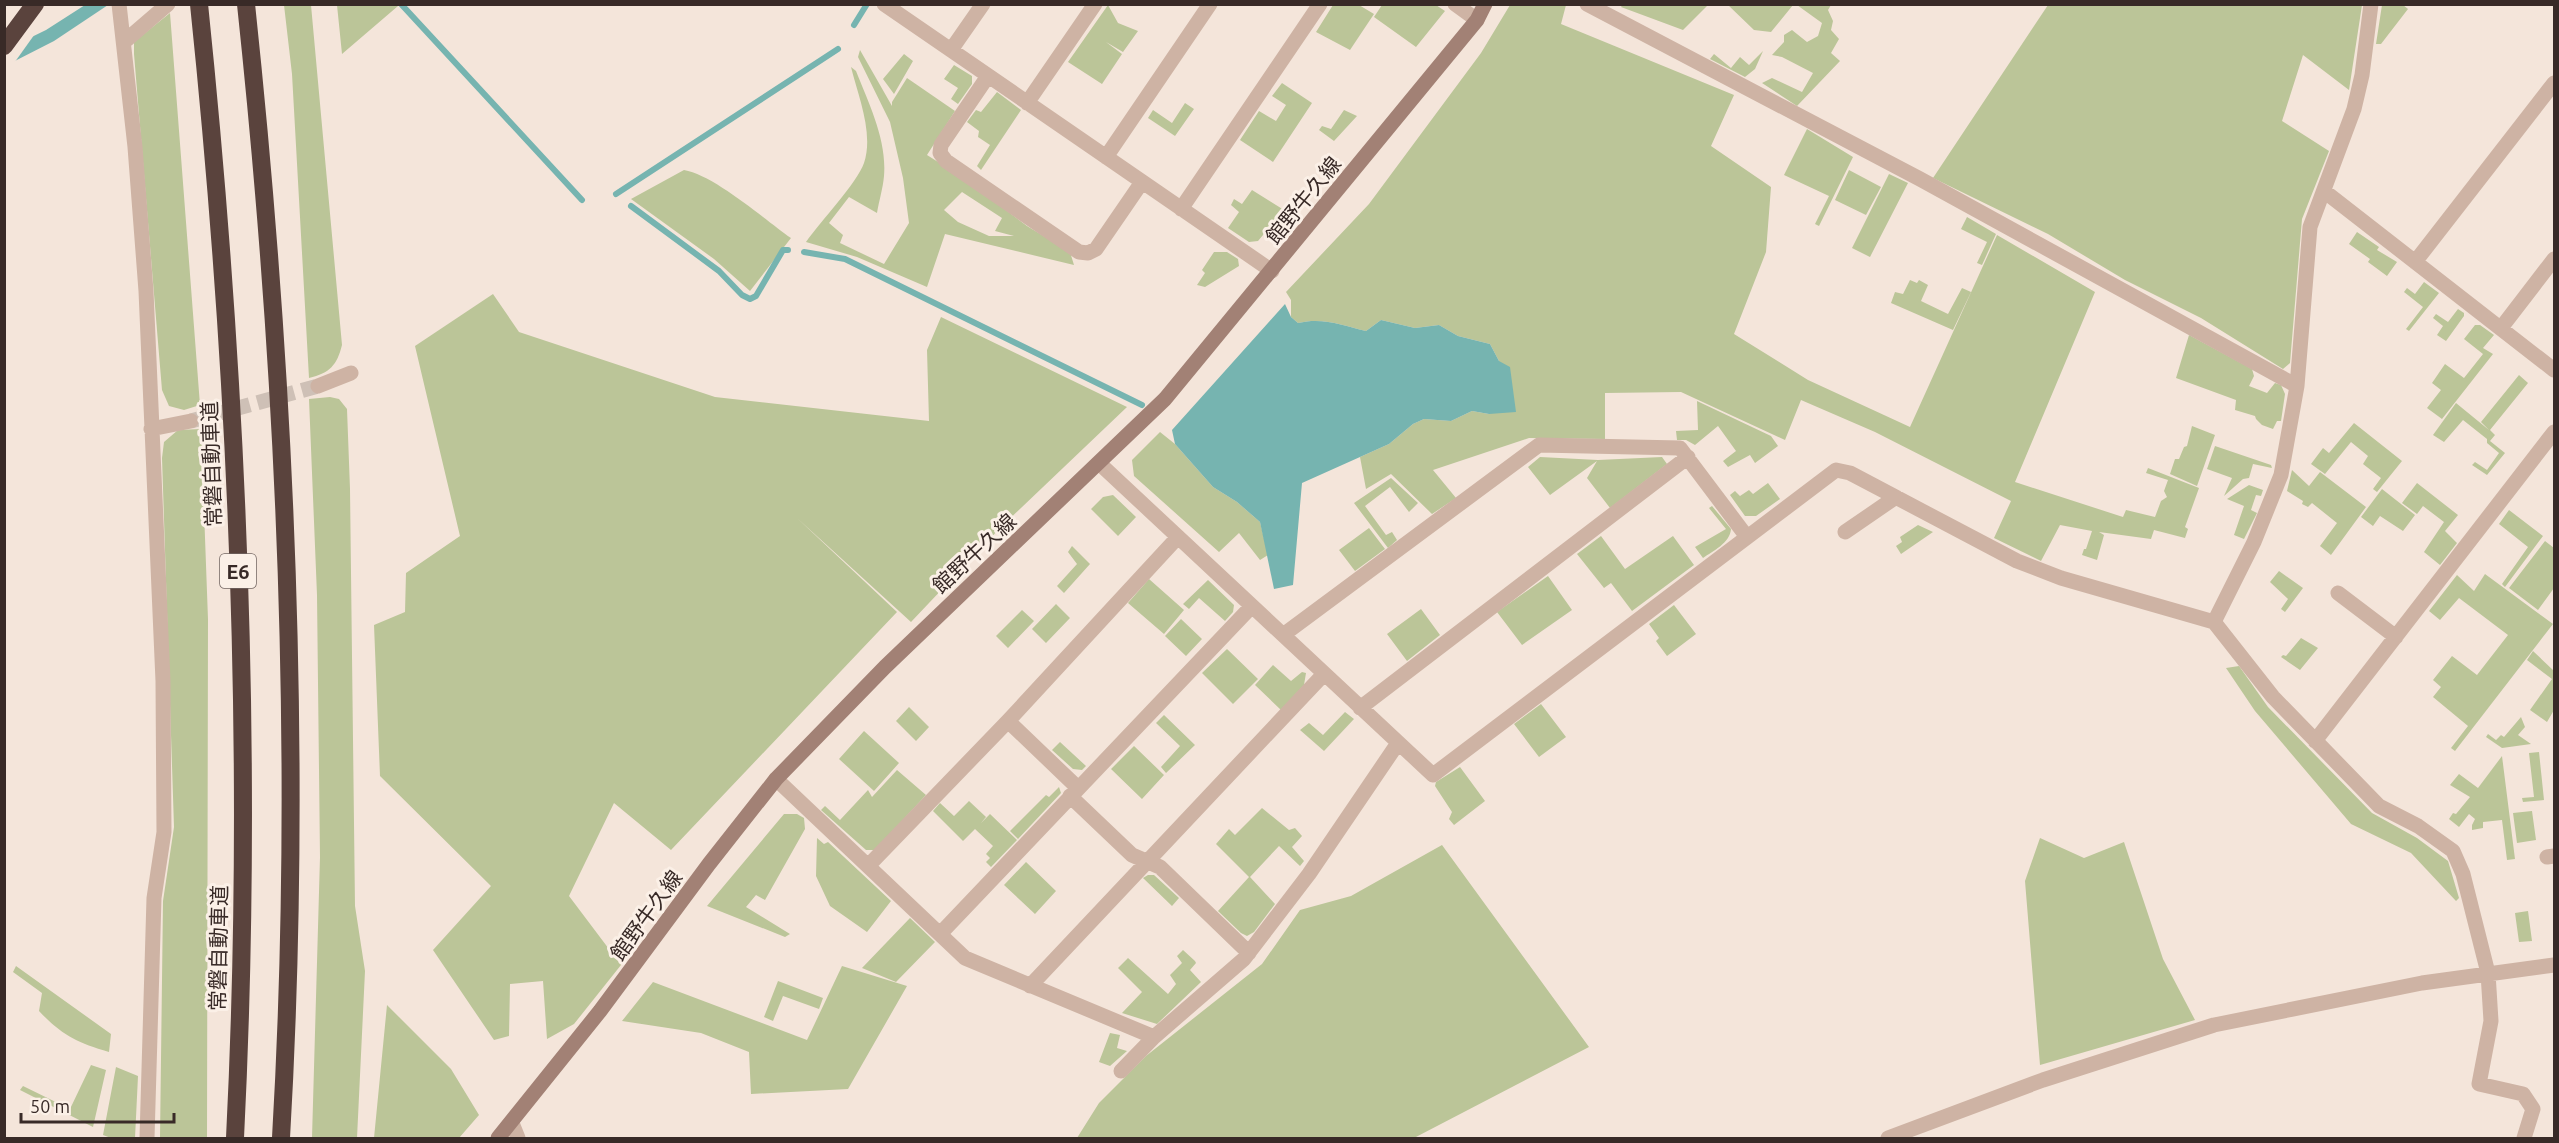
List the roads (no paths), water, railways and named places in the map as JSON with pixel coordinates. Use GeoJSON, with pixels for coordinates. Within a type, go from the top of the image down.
{"type":"FeatureCollection","features":[{"type":"Feature","properties":{"kind":"highway"},"geometry":{"type":"LineString","coordinates":[[4,46],[35,4]]}},
{"type":"Feature","properties":{"kind":"highway","name":"常磐自動車道"},"geometry":{"type":"LineString","coordinates":[[199,4],[212,130],[229,360],[237,543],[243,768],[242,926],[235,1138]]}},
{"type":"Feature","properties":{"kind":"highway","name":"E6"},"geometry":{"type":"LineString","coordinates":[[246,4],[271,292],[285,539],[291,768],[289,925],[281,1138]]}},
{"type":"Feature","properties":{"kind":"highway"},"geometry":{"type":"LineString","coordinates":[[251,50],[254,4]]}},
{"type":"Feature","properties":{"kind":"main road","name":"館野牛久線"},"geometry":{"type":"LineString","coordinates":[[498,1138],[608,1002],[709,864],[776,779],[885,667],[1100,464],[1165,399],[1477,20],[1485,4]]}},
{"type":"Feature","properties":{"kind":"street"},"geometry":{"type":"LineString","coordinates":[[124,42],[168,4]]}},
{"type":"Feature","properties":{"kind":"street"},"geometry":{"type":"LineString","coordinates":[[884,4],[1272,271]]}},
{"type":"Feature","properties":{"kind":"street"},"geometry":{"type":"LineString","coordinates":[[951,50],[983,4]]}},
{"type":"Feature","properties":{"kind":"street"},"geometry":{"type":"LineString","coordinates":[[1027,103],[1095,4]]}},
{"type":"Feature","properties":{"kind":"street"},"geometry":{"type":"LineString","coordinates":[[1106,157],[1210,4]]}},
{"type":"Feature","properties":{"kind":"street"},"geometry":{"type":"LineString","coordinates":[[1181,209],[1320,4]]}},
{"type":"Feature","properties":{"kind":"street"},"geometry":{"type":"LineString","coordinates":[[1455,4],[1477,20]]}},
{"type":"Feature","properties":{"kind":"street"},"geometry":{"type":"LineString","coordinates":[[1587,4],[1920,179],[2297,386]]}},
{"type":"Feature","properties":{"kind":"street"},"geometry":{"type":"LineString","coordinates":[[2214,622],[2254,542],[2281,475],[2297,386],[2310,227],[2354,109],[2362,75],[2371,4]]}},
{"type":"Feature","properties":{"kind":"street"},"geometry":{"type":"LineString","coordinates":[[119,8],[135,147],[145,280],[163,681],[164,832],[154,898],[147,1138]]}},
{"type":"Feature","properties":{"kind":"street"},"geometry":{"type":"LineString","coordinates":[[988,76],[941,144],[940,153],[946,161],[1079,252],[1088,254],[1096,249],[1142,182]]}},
{"type":"Feature","properties":{"kind":"street"},"geometry":{"type":"LineString","coordinates":[[2415,262],[2554,83]]}},
{"type":"Feature","properties":{"kind":"street"},"geometry":{"type":"LineString","coordinates":[[2324,192],[2554,370]]}},
{"type":"Feature","properties":{"kind":"street"},"geometry":{"type":"LineString","coordinates":[[2501,328],[2554,259]]}},
{"type":"Feature","properties":{"kind":"street"},"geometry":{"type":"LineString","coordinates":[[318,386],[351,373]]}},
{"type":"Feature","properties":{"kind":"street"},"geometry":{"type":"LineString","coordinates":[[151,429],[191,421]]}},
{"type":"Feature","properties":{"kind":"street"},"geometry":{"type":"LineString","coordinates":[[2315,741],[2554,432]]}},
{"type":"Feature","properties":{"kind":"street"},"geometry":{"type":"LineString","coordinates":[[1283,636],[1539,446],[1680,448],[1747,537]]}},
{"type":"Feature","properties":{"kind":"street"},"geometry":{"type":"LineString","coordinates":[[1360,708],[1688,457]]}},
{"type":"Feature","properties":{"kind":"street"},"geometry":{"type":"LineString","coordinates":[[1100,464],[1433,775],[1836,470],[1850,473],[2017,561],[2061,578],[2214,622],[2273,697],[2379,806],[2418,826],[2453,851],[2463,874],[2488,973],[2491,1021],[2479,1084],[2523,1094],[2533,1108],[2524,1138]]}},
{"type":"Feature","properties":{"kind":"street"},"geometry":{"type":"LineString","coordinates":[[1845,532],[1896,497]]}},
{"type":"Feature","properties":{"kind":"street"},"geometry":{"type":"LineString","coordinates":[[868,866],[1008,721],[1178,537]]}},
{"type":"Feature","properties":{"kind":"street"},"geometry":{"type":"LineString","coordinates":[[2338,594],[2396,637]]}},
{"type":"Feature","properties":{"kind":"street"},"geometry":{"type":"LineString","coordinates":[[940,934],[1252,606]]}},
{"type":"Feature","properties":{"kind":"street"},"geometry":{"type":"LineString","coordinates":[[1030,986],[1324,674]]}},
{"type":"Feature","properties":{"kind":"street"},"geometry":{"type":"LineString","coordinates":[[1008,721],[1132,855],[1160,867],[1249,953]]}},
{"type":"Feature","properties":{"kind":"street"},"geometry":{"type":"LineString","coordinates":[[1121,1071],[1154,1037],[1249,953],[1309,874],[1398,743]]}},
{"type":"Feature","properties":{"kind":"street"},"geometry":{"type":"LineString","coordinates":[[776,779],[965,958],[1154,1037]]}},
{"type":"Feature","properties":{"kind":"street"},"geometry":{"type":"LineString","coordinates":[[1888,1138],[2043,1080],[2214,1025],[2369,993],[2488,973],[2554,965]]}},
{"type":"Feature","properties":{"kind":"street"},"geometry":{"type":"LineString","coordinates":[[512,1123],[518,1138]]}},
{"type":"Feature","properties":{"kind":"water"},"geometry":{"type":"Polygon","coordinates":[[[85,5],[108,5],[54,41],[5,66],[5,50],[46,30],[85,5]]]}},
{"type":"Feature","properties":{"kind":"water"},"geometry":{"type":"Polygon","coordinates":[[[1285,304],[1291,317],[1298,323],[1324,321],[1366,331],[1381,320],[1415,328],[1439,325],[1458,336],[1490,344],[1499,361],[1510,367],[1516,412],[1489,414],[1472,411],[1451,421],[1424,419],[1413,424],[1389,444],[1302,483],[1293,585],[1274,589],[1260,522],[1237,502],[1213,487],[1175,444],[1172,430],[1285,304]]]}},
{"type":"Feature","properties":{"kind":"waterway"},"geometry":{"type":"LineString","coordinates":[[401,4],[582,200]]}},
{"type":"Feature","properties":{"kind":"waterway"},"geometry":{"type":"LineString","coordinates":[[854,25],[867,4]]}},
{"type":"Feature","properties":{"kind":"waterway"},"geometry":{"type":"LineString","coordinates":[[616,194],[838,49]]}},
{"type":"Feature","properties":{"kind":"waterway"},"geometry":{"type":"LineString","coordinates":[[631,206],[719,271],[742,295],[750,299],[756,296],[783,250],[788,250]]}},
{"type":"Feature","properties":{"kind":"waterway"},"geometry":{"type":"LineString","coordinates":[[804,252],[845,259],[1142,405]]}},
{"type":"Feature","properties":{"kind":"tunnel"},"geometry":{"type":"LineString","coordinates":[[191,421],[318,386]]}}]}
